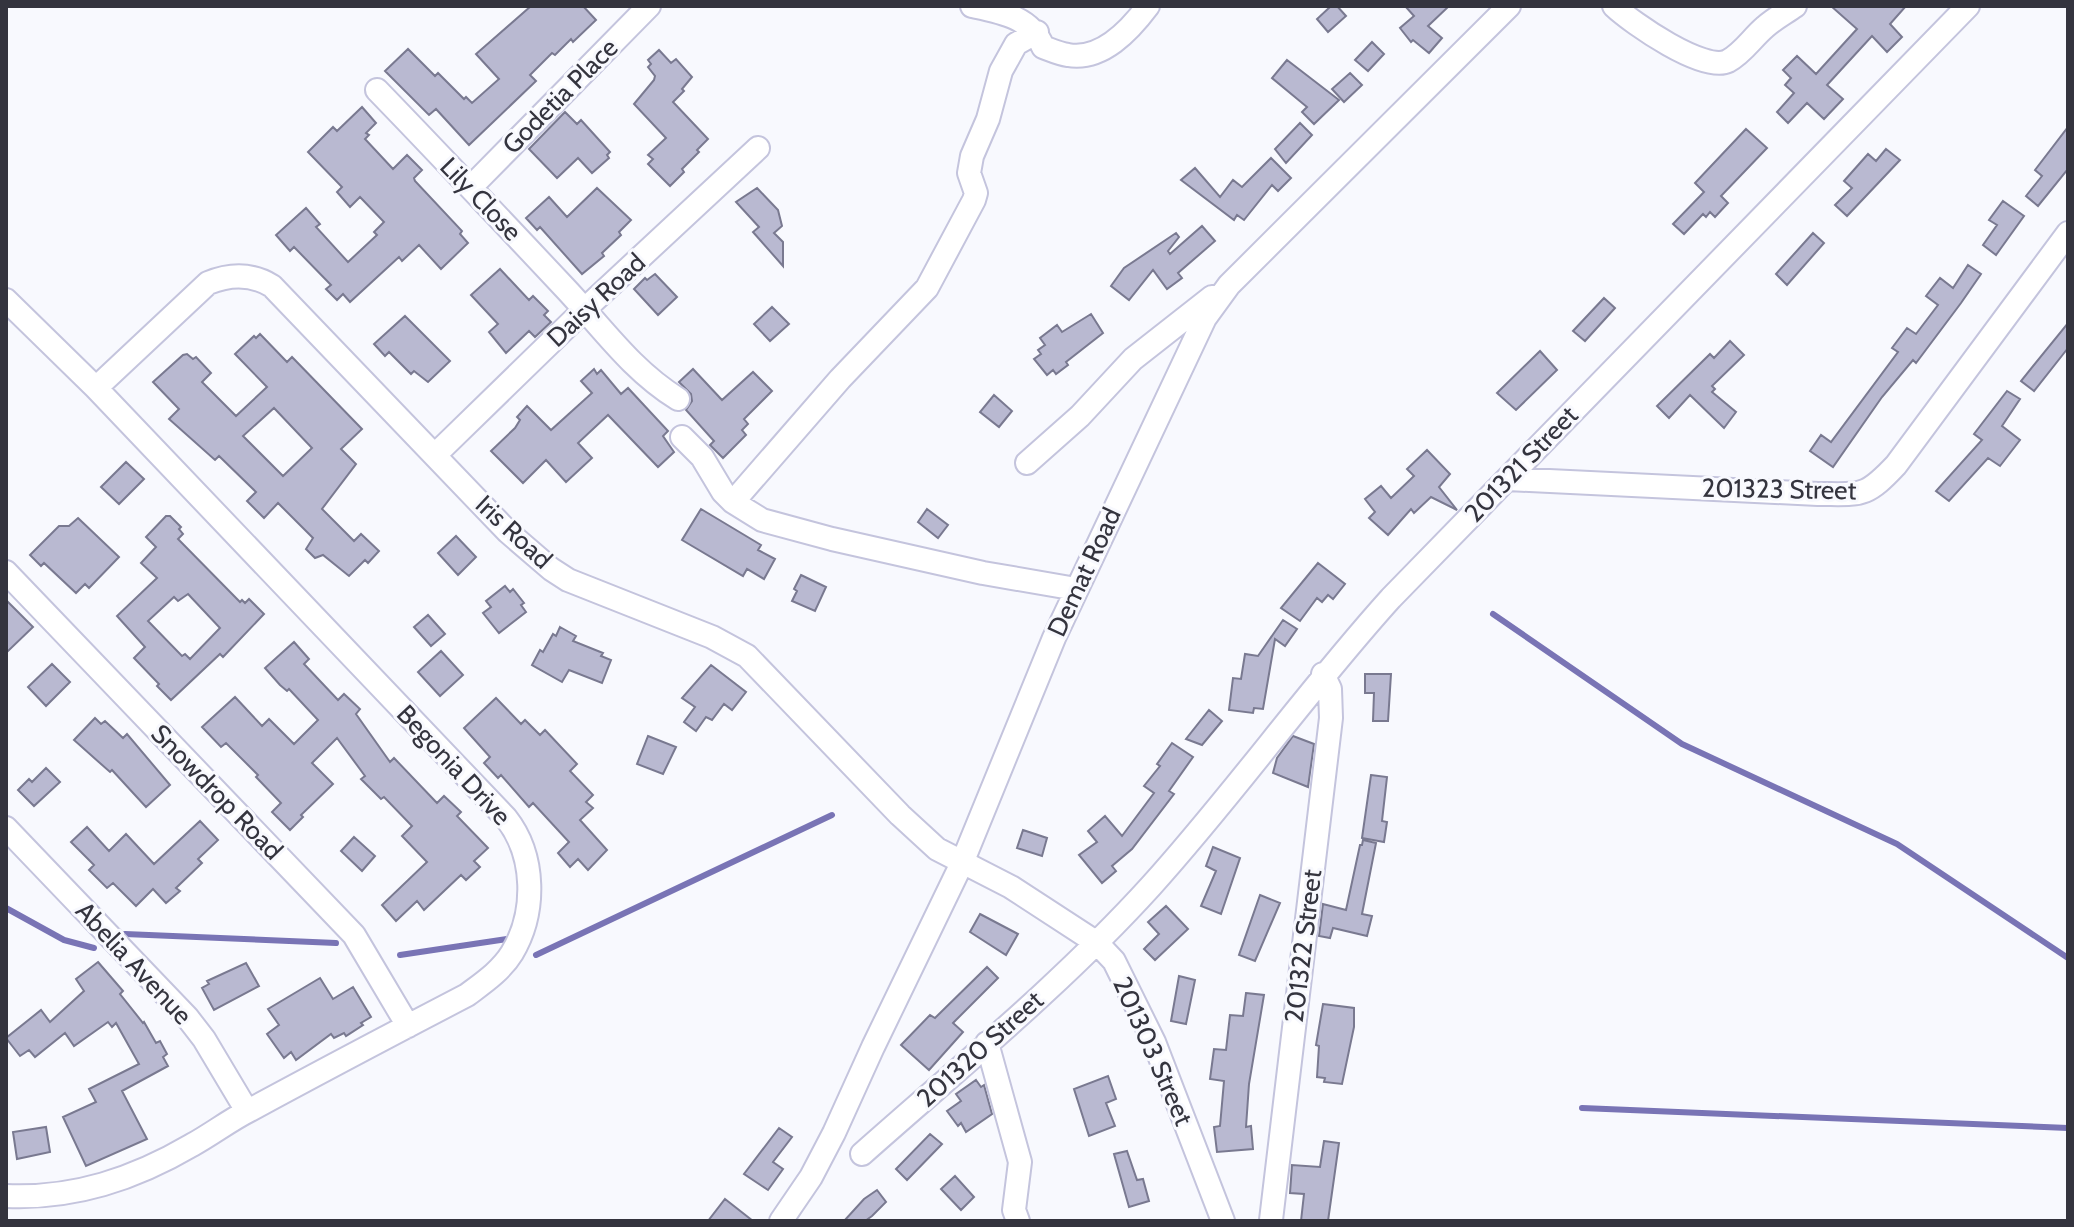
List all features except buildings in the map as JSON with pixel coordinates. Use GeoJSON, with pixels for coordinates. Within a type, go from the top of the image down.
{"type":"FeatureCollection","features":[{"type":"Feature","properties":{"kind":"street","name":"Godetia Place"},"geometry":{"type":"LineString","coordinates":[[471,187],[649,6]]}},
{"type":"Feature","properties":{"kind":"street"},"geometry":{"type":"LineString","coordinates":[[972,6],[1015,17],[1037,32],[1043,47],[1069,56],[1098,52],[1128,30],[1148,6]]}},
{"type":"Feature","properties":{"kind":"street","name":"Demat Road"},"geometry":{"type":"LineString","coordinates":[[781,1221],[811,1177],[834,1133],[962,863],[1076,589],[1196,334],[1215,302],[1509,6]]}},
{"type":"Feature","properties":{"kind":"street"},"geometry":{"type":"LineString","coordinates":[[1614,6],[1626,17],[1684,52],[1720,63],[1727,62],[1742,51],[1764,28],[1795,6]]}},
{"type":"Feature","properties":{"kind":"street","name":"201321 Street"},"geometry":{"type":"LineString","coordinates":[[1097,943],[1227,799],[1323,674],[1391,598],[1968,6]]}},
{"type":"Feature","properties":{"kind":"street"},"geometry":{"type":"LineString","coordinates":[[733,502],[840,379],[932,282],[974,200],[976,193],[969,173],[972,156],[988,119],[1004,65],[1016,44],[1037,32]]}},
{"type":"Feature","properties":{"kind":"street","name":"Lily Close"},"geometry":{"type":"LineString","coordinates":[[377,90],[585,309],[630,361],[678,399]]}},
{"type":"Feature","properties":{"kind":"street","name":"Daisy Road"},"geometry":{"type":"LineString","coordinates":[[436,454],[585,309],[758,148]]}},
{"type":"Feature","properties":{"kind":"street","name":"201323 Street"},"geometry":{"type":"LineString","coordinates":[[1508,479],[1818,494],[1863,493],[1872,489],[1896,465],[2068,233]]}},
{"type":"Feature","properties":{"kind":"street","name":"Iris Road"},"geometry":{"type":"LineString","coordinates":[[96,388],[201,287],[218,278],[248,276],[272,286],[508,532],[551,569],[568,580],[622,603],[712,637],[747,656],[917,832],[937,849],[962,863]]}},
{"type":"Feature","properties":{"kind":"street"},"geometry":{"type":"LineString","coordinates":[[1027,463],[1080,416],[1133,359],[1229,285]]}},
{"type":"Feature","properties":{"kind":"street","name":"Begonia Drive"},"geometry":{"type":"LineString","coordinates":[[6,300],[96,388],[506,818],[518,837],[528,869],[530,898],[523,928],[512,952],[481,985],[247,1111],[192,1146],[114,1183],[68,1193],[6,1196]]}},
{"type":"Feature","properties":{"kind":"street"},"geometry":{"type":"LineString","coordinates":[[682,437],[702,457],[723,492],[733,502],[750,514],[778,526],[1009,579],[1076,589]]}},
{"type":"Feature","properties":{"kind":"street","name":"Snowdrop Road"},"geometry":{"type":"LineString","coordinates":[[6,572],[354,935],[408,1026]]}},
{"type":"Feature","properties":{"kind":"street","name":"201322 Street"},"geometry":{"type":"LineString","coordinates":[[1271,1220],[1331,718],[1330,689],[1323,674]]}},
{"type":"Feature","properties":{"kind":"street","name":"Abelia Avenue"},"geometry":{"type":"LineString","coordinates":[[6,828],[187,1017],[204,1039],[247,1111]]}},
{"type":"Feature","properties":{"kind":"street","name":"201303 Street"},"geometry":{"type":"LineString","coordinates":[[962,863],[1011,887],[1097,943],[1114,961],[1154,1042],[1223,1221]]}},
{"type":"Feature","properties":{"kind":"street","name":"201320 Street"},"geometry":{"type":"LineString","coordinates":[[862,1154],[1097,943]]}},
{"type":"Feature","properties":{"kind":"street"},"geometry":{"type":"LineString","coordinates":[[987,1043],[1020,1162],[1011,1217]]}},
{"type":"Feature","properties":{"kind":"waterway"},"geometry":{"type":"LineString","coordinates":[[1493,614],[1682,744],[1897,844],[2068,958]]}},
{"type":"Feature","properties":{"kind":"waterway"},"geometry":{"type":"LineString","coordinates":[[536,955],[832,815]]}},
{"type":"Feature","properties":{"kind":"waterway"},"geometry":{"type":"LineString","coordinates":[[6,908],[64,940],[94,948]]}},
{"type":"Feature","properties":{"kind":"waterway"},"geometry":{"type":"LineString","coordinates":[[125,934],[336,943]]}},
{"type":"Feature","properties":{"kind":"waterway"},"geometry":{"type":"LineString","coordinates":[[400,955],[507,939]]}},
{"type":"Feature","properties":{"kind":"waterway"},"geometry":{"type":"LineString","coordinates":[[1582,1108],[2068,1128]]}}]}
